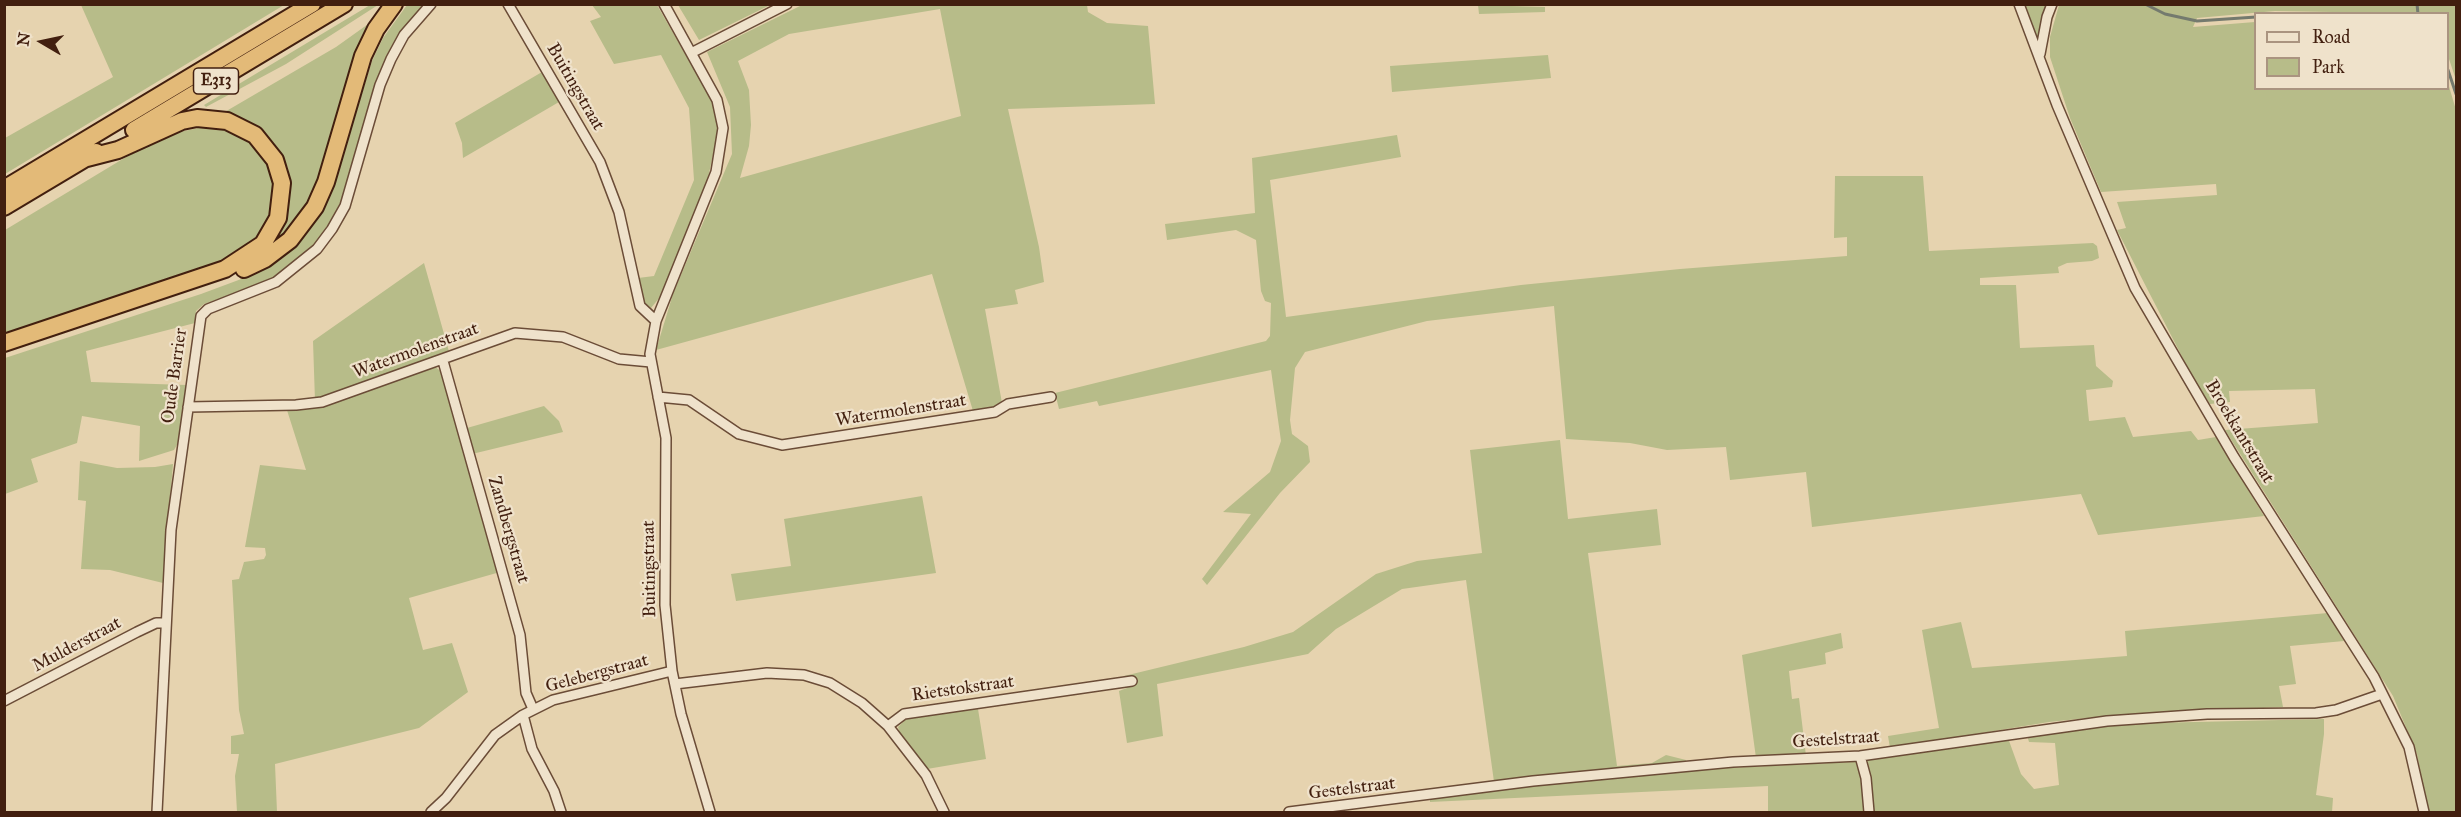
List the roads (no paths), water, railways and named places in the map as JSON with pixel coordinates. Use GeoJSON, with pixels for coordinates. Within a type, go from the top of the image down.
{"type":"FeatureCollection","features":[{"type":"Feature","properties":{"kind":"highway","name":"E313"},"geometry":{"type":"LineString","coordinates":[[4,189],[312,4]]}},
{"type":"Feature","properties":{"kind":"highway","name":"E313"},"geometry":{"type":"LineString","coordinates":[[4,207],[345,4]]}},
{"type":"Feature","properties":{"kind":"highway"},"geometry":{"type":"LineString","coordinates":[[4,351],[226,277],[265,259],[290,240],[308,219],[320,196],[363,56],[376,29],[394,4]]}},
{"type":"Feature","properties":{"kind":"highway"},"geometry":{"type":"LineString","coordinates":[[4,343],[225,269],[263,244],[278,218],[282,183],[275,160],[255,135],[227,121],[213,118],[182,121],[118,150],[87,158]]}},
{"type":"Feature","properties":{"kind":"street","name":"Oude Barrier"},"geometry":{"type":"LineString","coordinates":[[157,813],[173,501],[201,316],[208,309],[257,292],[283,277],[317,249],[333,229],[345,206],[380,84],[404,35],[430,4]]}},
{"type":"Feature","properties":{"kind":"street","name":"Buitingstraat"},"geometry":{"type":"LineString","coordinates":[[508,4],[600,162],[619,212],[640,306],[656,321]]}},
{"type":"Feature","properties":{"kind":"street","name":"Buitingstraat"},"geometry":{"type":"LineString","coordinates":[[664,4],[693,52],[717,100],[723,128],[722,150],[716,172],[656,321],[650,347],[666,438],[665,605],[672,671],[681,714],[710,813]]}},
{"type":"Feature","properties":{"kind":"street"},"geometry":{"type":"LineString","coordinates":[[693,52],[787,4]]}},
{"type":"Feature","properties":{"kind":"street","name":"Broekkantstraat"},"geometry":{"type":"LineString","coordinates":[[2019,4],[2057,105],[2135,288],[2234,457],[2374,677],[2409,747],[2424,813]]}},
{"type":"Feature","properties":{"kind":"street","name":"Broekkantstraat"},"geometry":{"type":"LineString","coordinates":[[2040,59],[2042,36],[2052,4]]}},
{"type":"Feature","properties":{"kind":"street","name":"Watermolenstraat"},"geometry":{"type":"LineString","coordinates":[[189,407],[296,405],[322,402],[519,333],[562,337],[627,361],[651,362]]}},
{"type":"Feature","properties":{"kind":"street","name":"Zandbergstraat"},"geometry":{"type":"LineString","coordinates":[[443,361],[520,635],[526,693],[533,709]]}},
{"type":"Feature","properties":{"kind":"street","name":"Watermolenstraat"},"geometry":{"type":"LineString","coordinates":[[658,397],[684,397],[739,434],[752,440],[783,445],[995,412],[1008,404],[1051,397]]}},
{"type":"Feature","properties":{"kind":"street","name":"Mulderstraat"},"geometry":{"type":"LineString","coordinates":[[4,701],[137,632],[156,623],[166,623]]}},
{"type":"Feature","properties":{"kind":"street","name":"Gelebergstraat"},"geometry":{"type":"LineString","coordinates":[[431,813],[446,798],[495,735],[533,709],[553,700],[672,671]]}},
{"type":"Feature","properties":{"kind":"street"},"geometry":{"type":"LineString","coordinates":[[675,684],[767,674],[804,675],[842,689],[888,726],[926,775],[944,813]]}},
{"type":"Feature","properties":{"kind":"street","name":"Rietstokstraat"},"geometry":{"type":"LineString","coordinates":[[888,726],[904,714],[1132,681]]}},
{"type":"Feature","properties":{"kind":"street","name":"Gestelstraat"},"geometry":{"type":"LineString","coordinates":[[1289,813],[1544,780],[1733,762],[1860,756],[2107,721],[2336,710],[2382,694]]}},
{"type":"Feature","properties":{"kind":"street"},"geometry":{"type":"LineString","coordinates":[[524,715],[532,749],[554,791],[561,813]]}},
{"type":"Feature","properties":{"kind":"street"},"geometry":{"type":"LineString","coordinates":[[1860,756],[1866,778],[1869,813]]}},
{"type":"Feature","properties":{"kind":"waterway"},"geometry":{"type":"LineString","coordinates":[[2145,4],[2165,14],[2197,21],[2254,17]]}},
{"type":"Feature","properties":{"kind":"waterway"},"geometry":{"type":"LineString","coordinates":[[2417,4],[2418,12]]}},
{"type":"Feature","properties":{"kind":"waterway"},"geometry":{"type":"LineString","coordinates":[[2449,73],[2456,94]]}}]}
